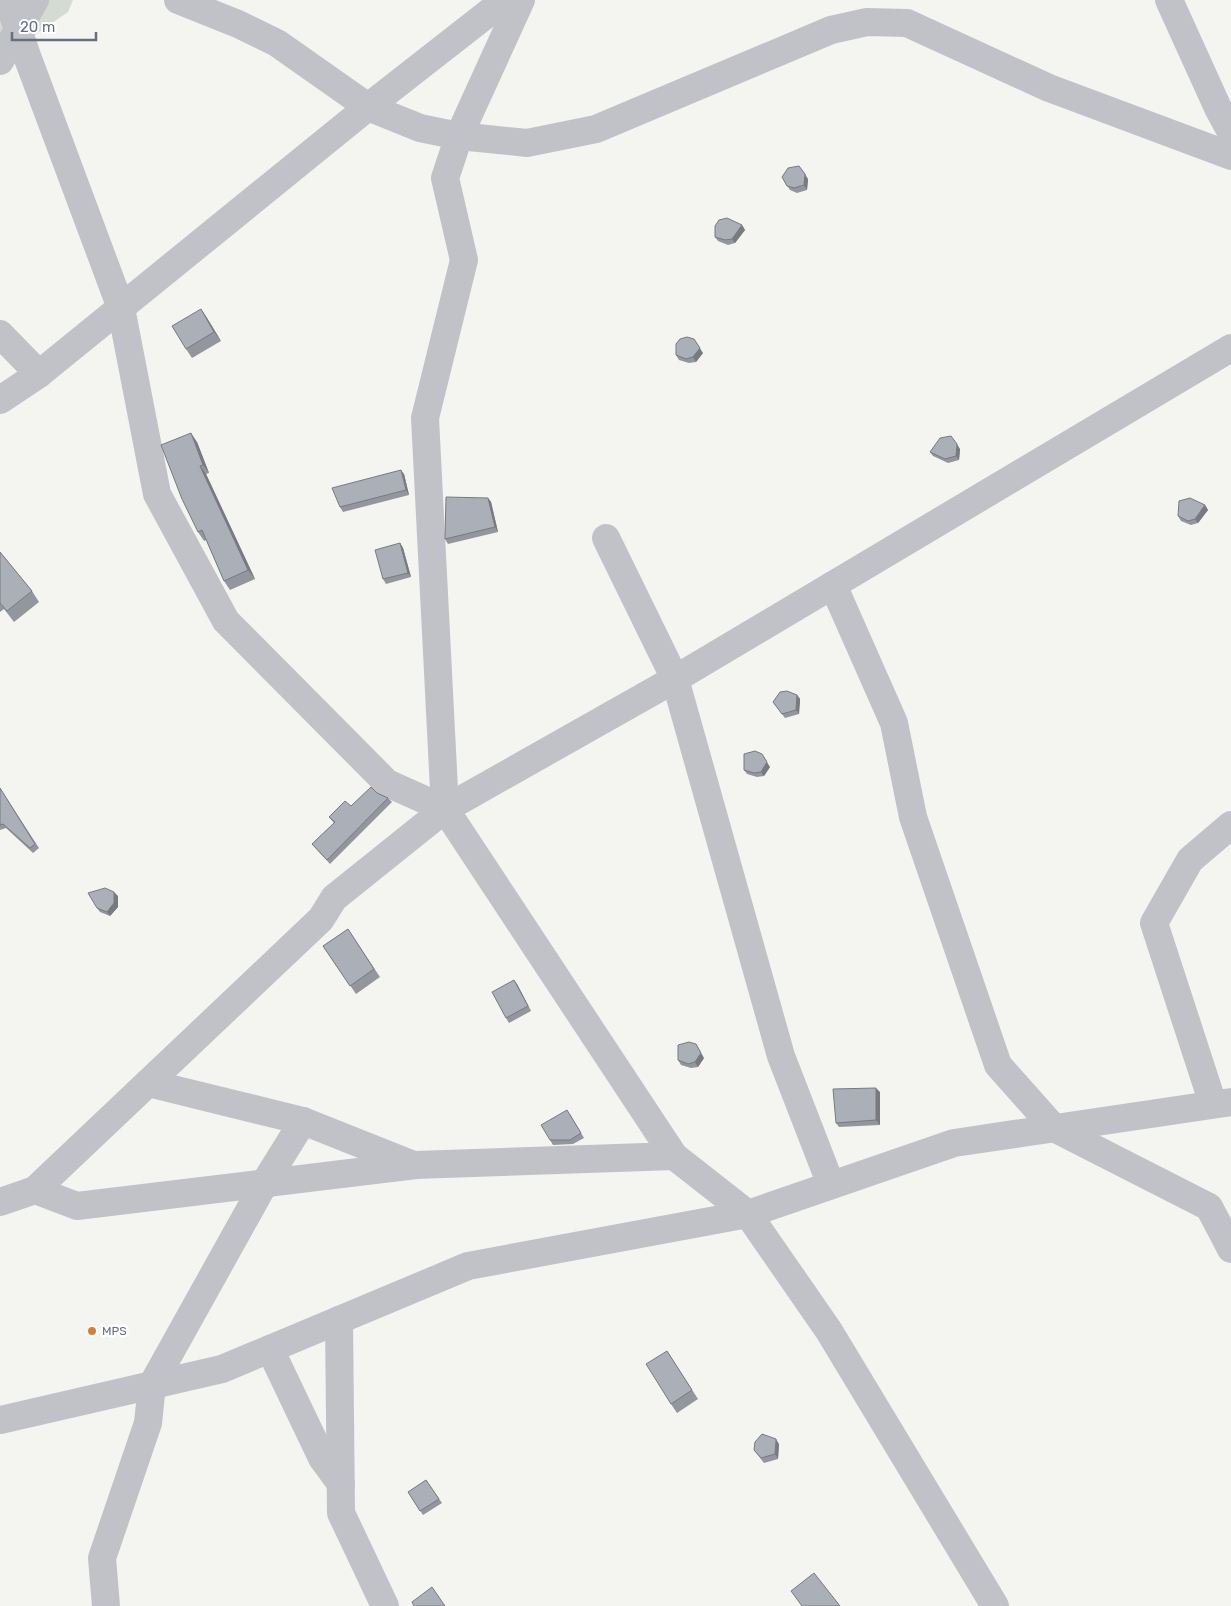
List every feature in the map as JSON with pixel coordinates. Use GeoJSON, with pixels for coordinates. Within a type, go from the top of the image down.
{"type":"FeatureCollection","features":[{"type":"Feature","properties":{"kind":"street"},"geometry":{"type":"LineString","coordinates":[[0,62],[9,32],[8,0]]}},
{"type":"Feature","properties":{"kind":"street"},"geometry":{"type":"LineString","coordinates":[[9,32],[35,0]]}},
{"type":"Feature","properties":{"kind":"street"},"geometry":{"type":"LineString","coordinates":[[178,0],[238,24],[277,43],[368,107],[420,128],[459,136],[527,143],[596,128],[832,30],[867,22],[907,24],[1049,88],[1231,156]]}},
{"type":"Feature","properties":{"kind":"street"},"geometry":{"type":"LineString","coordinates":[[0,400],[39,374],[368,107],[504,0]]}},
{"type":"Feature","properties":{"kind":"street"},"geometry":{"type":"LineString","coordinates":[[521,0],[459,136],[445,178],[464,260],[425,418],[445,808],[674,1156],[748,1214],[829,1331],[995,1606]]}},
{"type":"Feature","properties":{"kind":"street"},"geometry":{"type":"LineString","coordinates":[[1169,0],[1218,108],[1231,132]]}},
{"type":"Feature","properties":{"kind":"street"},"geometry":{"type":"LineString","coordinates":[[9,32],[121,308],[157,494],[226,621],[387,783],[445,808]]}},
{"type":"Feature","properties":{"kind":"street"},"geometry":{"type":"LineString","coordinates":[[0,334],[39,374]]}},
{"type":"Feature","properties":{"kind":"street"},"geometry":{"type":"LineString","coordinates":[[0,1202],[35,1190],[321,919],[334,898],[445,808],[675,679],[1231,348]]}},
{"type":"Feature","properties":{"kind":"street"},"geometry":{"type":"LineString","coordinates":[[606,538],[675,679],[782,1056],[831,1185]]}},
{"type":"Feature","properties":{"kind":"street"},"geometry":{"type":"LineString","coordinates":[[834,585],[894,723],[913,817],[998,1065],[1054,1128],[1209,1207],[1231,1230]]}},
{"type":"Feature","properties":{"kind":"street"},"geometry":{"type":"LineString","coordinates":[[0,1420],[222,1369],[468,1266],[748,1214],[954,1143],[1222,1103],[1154,923],[1190,860],[1231,826]]}},
{"type":"Feature","properties":{"kind":"street"},"geometry":{"type":"LineString","coordinates":[[148,1083],[303,1121],[416,1165]]}},
{"type":"Feature","properties":{"kind":"street"},"geometry":{"type":"LineString","coordinates":[[106,1606],[102,1558],[148,1423],[152,1385],[264,1184],[303,1121]]}},
{"type":"Feature","properties":{"kind":"street"},"geometry":{"type":"LineString","coordinates":[[35,1190],[77,1206],[416,1165],[674,1156]]}},
{"type":"Feature","properties":{"kind":"street"},"geometry":{"type":"LineString","coordinates":[[1209,1207],[1231,1249]]}},
{"type":"Feature","properties":{"kind":"street"},"geometry":{"type":"LineString","coordinates":[[339,1320],[341,1514],[385,1606]]}},
{"type":"Feature","properties":{"kind":"street"},"geometry":{"type":"LineString","coordinates":[[270,1349],[322,1458],[341,1484]]}},
{"type":"Feature","properties":{"kind":"shaded area"},"geometry":{"type":"Polygon","coordinates":[[[0,0],[73,0],[68,12],[0,59],[0,0]]]}},
{"type":"Feature","properties":{"kind":"building"},"geometry":{"type":"Polygon","coordinates":[[[799,166],[805,174],[804,185],[794,188],[787,186],[782,177],[788,168],[799,166]]]}},
{"type":"Feature","properties":{"kind":"building"},"geometry":{"type":"Polygon","coordinates":[[[727,218],[742,225],[732,239],[725,240],[715,237],[715,226],[719,220],[727,218]]]}},
{"type":"Feature","properties":{"kind":"building"},"geometry":{"type":"Polygon","coordinates":[[[201,309],[214,332],[186,349],[172,326],[201,309]]]}},
{"type":"Feature","properties":{"kind":"building"},"geometry":{"type":"Polygon","coordinates":[[[687,337],[694,339],[700,348],[693,357],[686,359],[676,355],[676,344],[680,339],[687,337]]]}},
{"type":"Feature","properties":{"kind":"building"},"geometry":{"type":"Polygon","coordinates":[[[191,433],[203,465],[200,466],[248,570],[224,581],[202,530],[198,532],[182,499],[161,445],[191,433]]]}},
{"type":"Feature","properties":{"kind":"building"},"geometry":{"type":"Polygon","coordinates":[[[951,436],[957,444],[956,456],[945,459],[930,452],[940,438],[951,436]]]}},
{"type":"Feature","properties":{"kind":"building"},"geometry":{"type":"Polygon","coordinates":[[[401,470],[406,490],[340,507],[332,488],[401,470]]]}},
{"type":"Feature","properties":{"kind":"building"},"geometry":{"type":"Polygon","coordinates":[[[446,497],[488,498],[495,527],[445,539],[446,497]]]}},
{"type":"Feature","properties":{"kind":"building"},"geometry":{"type":"Polygon","coordinates":[[[1190,498],[1205,505],[1195,519],[1188,521],[1178,516],[1179,501],[1190,498]]]}},
{"type":"Feature","properties":{"kind":"building"},"geometry":{"type":"Polygon","coordinates":[[[400,543],[408,573],[383,579],[375,550],[400,543]]]}},
{"type":"Feature","properties":{"kind":"building"},"geometry":{"type":"Polygon","coordinates":[[[0,552],[32,591],[7,611],[0,603],[0,552]]]}},
{"type":"Feature","properties":{"kind":"building"},"geometry":{"type":"Polygon","coordinates":[[[787,691],[797,695],[796,710],[782,714],[773,702],[780,692],[787,691]]]}},
{"type":"Feature","properties":{"kind":"building"},"geometry":{"type":"Polygon","coordinates":[[[755,751],[762,754],[767,762],[761,772],[754,773],[744,770],[744,754],[755,751]]]}},
{"type":"Feature","properties":{"kind":"building"},"geometry":{"type":"Polygon","coordinates":[[[371,787],[377,793],[388,798],[327,860],[312,844],[335,822],[329,817],[345,801],[351,806],[371,787]]]}},
{"type":"Feature","properties":{"kind":"building"},"geometry":{"type":"Polygon","coordinates":[[[0,788],[35,844],[30,848],[3,824],[0,825],[0,788]]]}},
{"type":"Feature","properties":{"kind":"building"},"geometry":{"type":"Polygon","coordinates":[[[105,888],[114,892],[114,903],[107,912],[97,908],[88,893],[105,888]]]}},
{"type":"Feature","properties":{"kind":"building"},"geometry":{"type":"Polygon","coordinates":[[[348,929],[374,969],[350,986],[323,946],[348,929]]]}},
{"type":"Feature","properties":{"kind":"building"},"geometry":{"type":"Polygon","coordinates":[[[514,980],[528,1006],[506,1018],[492,992],[514,980]]]}},
{"type":"Feature","properties":{"kind":"building"},"geometry":{"type":"Polygon","coordinates":[[[689,1042],[696,1044],[701,1053],[695,1062],[688,1064],[678,1060],[678,1045],[689,1042]]]}},
{"type":"Feature","properties":{"kind":"building"},"geometry":{"type":"Polygon","coordinates":[[[876,1088],[876,1120],[836,1123],[833,1089],[876,1088]]]}},
{"type":"Feature","properties":{"kind":"building"},"geometry":{"type":"Polygon","coordinates":[[[567,1110],[581,1133],[570,1140],[550,1140],[541,1125],[567,1110]]]}},
{"type":"Feature","properties":{"kind":"building"},"geometry":{"type":"Polygon","coordinates":[[[667,1351],[692,1390],[671,1404],[646,1364],[667,1351]]]}},
{"type":"Feature","properties":{"kind":"building"},"geometry":{"type":"Polygon","coordinates":[[[762,1434],[776,1439],[775,1454],[761,1458],[754,1450],[755,1442],[762,1434]]]}},
{"type":"Feature","properties":{"kind":"building"},"geometry":{"type":"Polygon","coordinates":[[[426,1480],[439,1499],[420,1511],[408,1492],[426,1480]]]}},
{"type":"Feature","properties":{"kind":"building"},"geometry":{"type":"Polygon","coordinates":[[[814,1573],[840,1606],[802,1606],[791,1591],[814,1573]]]}},
{"type":"Feature","properties":{"kind":"building"},"geometry":{"type":"Polygon","coordinates":[[[432,1587],[445,1606],[414,1606],[412,1602],[432,1587]]]}},
{"type":"Feature","properties":{"kind":"place","name":"MPS"},"geometry":{"type":"Point","coordinates":[92,1331]}}]}
